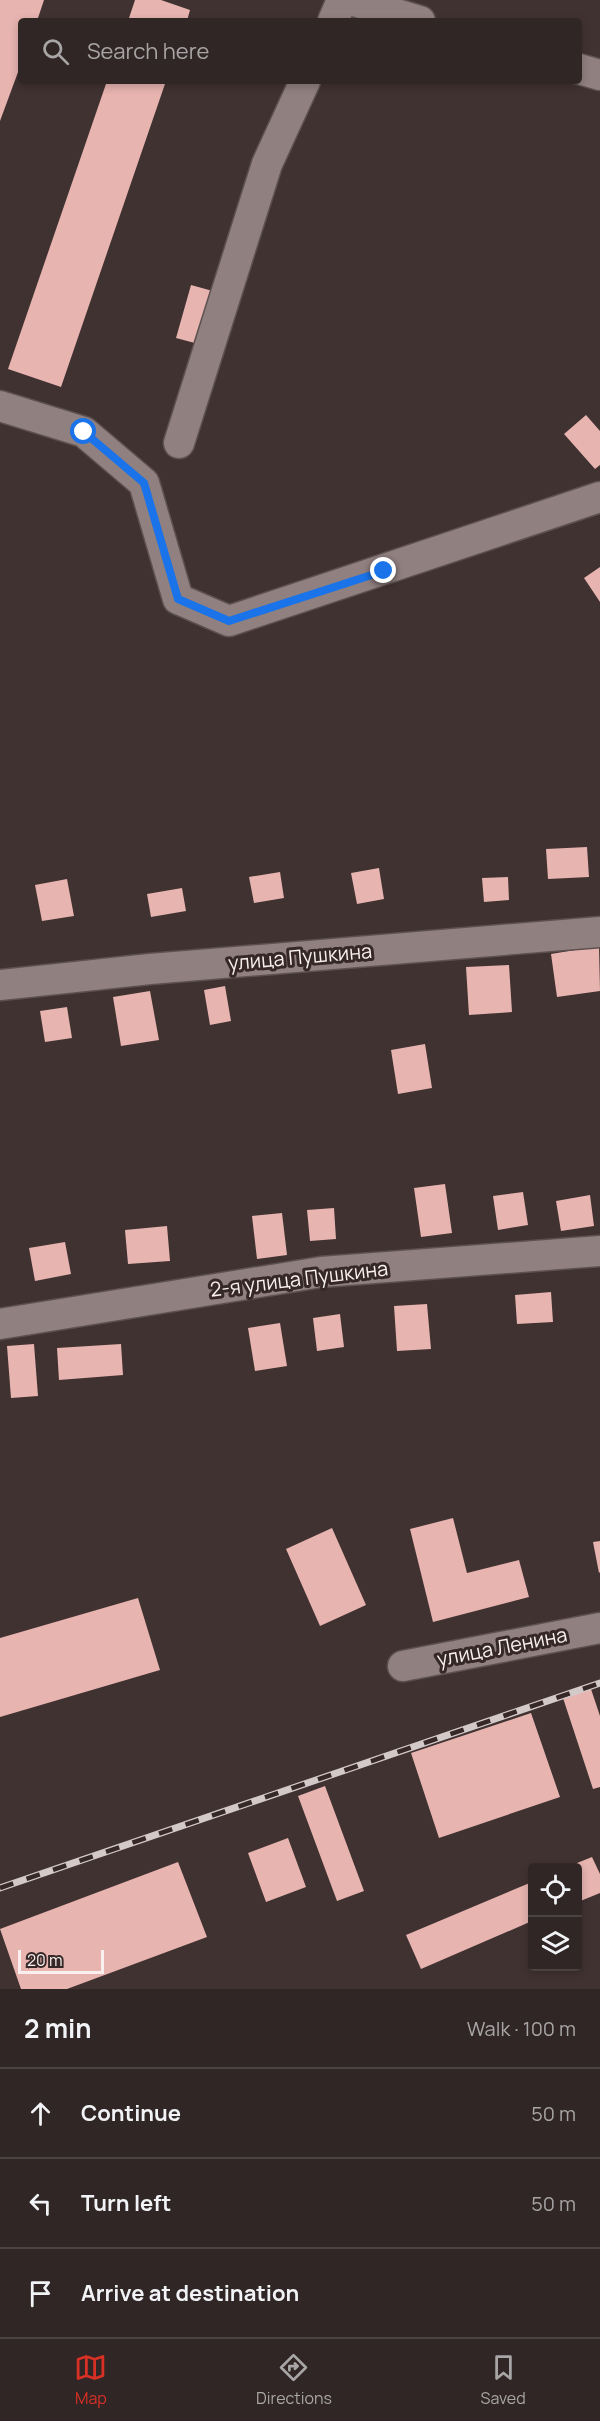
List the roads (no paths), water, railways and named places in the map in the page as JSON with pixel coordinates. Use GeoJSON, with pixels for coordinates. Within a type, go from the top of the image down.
{"type":"FeatureCollection","features":[{"type":"Feature","properties":{"kind":"street"},"geometry":{"type":"LineString","coordinates":[[334,18],[342,0]]}},
{"type":"Feature","properties":{"kind":"street"},"geometry":{"type":"LineString","coordinates":[[350,0],[410,18]]}},
{"type":"Feature","properties":{"kind":"street"},"geometry":{"type":"LineString","coordinates":[[582,70],[600,75]]}},
{"type":"Feature","properties":{"kind":"street"},"geometry":{"type":"LineString","coordinates":[[179,443],[267,164],[304,84]]}},
{"type":"Feature","properties":{"kind":"street"},"geometry":{"type":"LineString","coordinates":[[0,406],[84,432],[144,483],[178,599],[229,621],[600,497]]}},
{"type":"Feature","properties":{"kind":"street","name":"улица Пушкина"},"geometry":{"type":"LineString","coordinates":[[0,984],[150,969],[600,932]]}},
{"type":"Feature","properties":{"kind":"street","name":"2-я улица Пушкина"},"geometry":{"type":"LineString","coordinates":[[0,1324],[321,1272],[600,1251]]}},
{"type":"Feature","properties":{"kind":"street","name":"улица Ленина"},"geometry":{"type":"LineString","coordinates":[[404,1666],[600,1628]]}},
{"type":"Feature","properties":{"kind":"railway"},"geometry":{"type":"LineString","coordinates":[[0,1888],[600,1683]]}}]}
